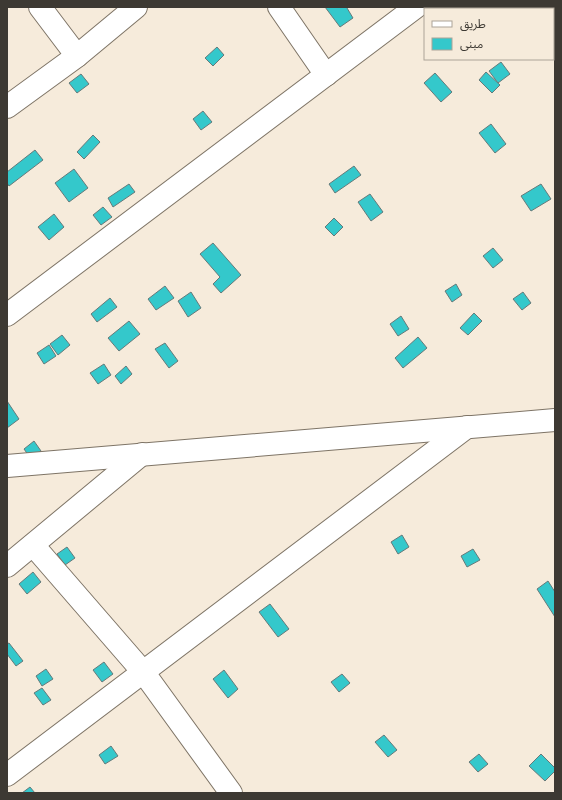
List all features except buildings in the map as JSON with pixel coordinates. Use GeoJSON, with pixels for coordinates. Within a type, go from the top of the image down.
{"type":"FeatureCollection","features":[{"type":"Feature","properties":{"kind":"street"},"geometry":{"type":"LineString","coordinates":[[40,7],[77,56]]}},
{"type":"Feature","properties":{"kind":"street"},"geometry":{"type":"LineString","coordinates":[[7,107],[77,56],[136,7]]}},
{"type":"Feature","properties":{"kind":"street"},"geometry":{"type":"LineString","coordinates":[[279,7],[326,75]]}},
{"type":"Feature","properties":{"kind":"street"},"geometry":{"type":"LineString","coordinates":[[7,315],[416,7]]}},
{"type":"Feature","properties":{"kind":"street"},"geometry":{"type":"LineString","coordinates":[[7,466],[555,420]]}},
{"type":"Feature","properties":{"kind":"street"},"geometry":{"type":"LineString","coordinates":[[7,775],[144,673],[467,427]]}},
{"type":"Feature","properties":{"kind":"street"},"geometry":{"type":"LineString","coordinates":[[7,566],[142,454]]}},
{"type":"Feature","properties":{"kind":"street"},"geometry":{"type":"LineString","coordinates":[[33,545],[144,673],[231,793]]}}]}
